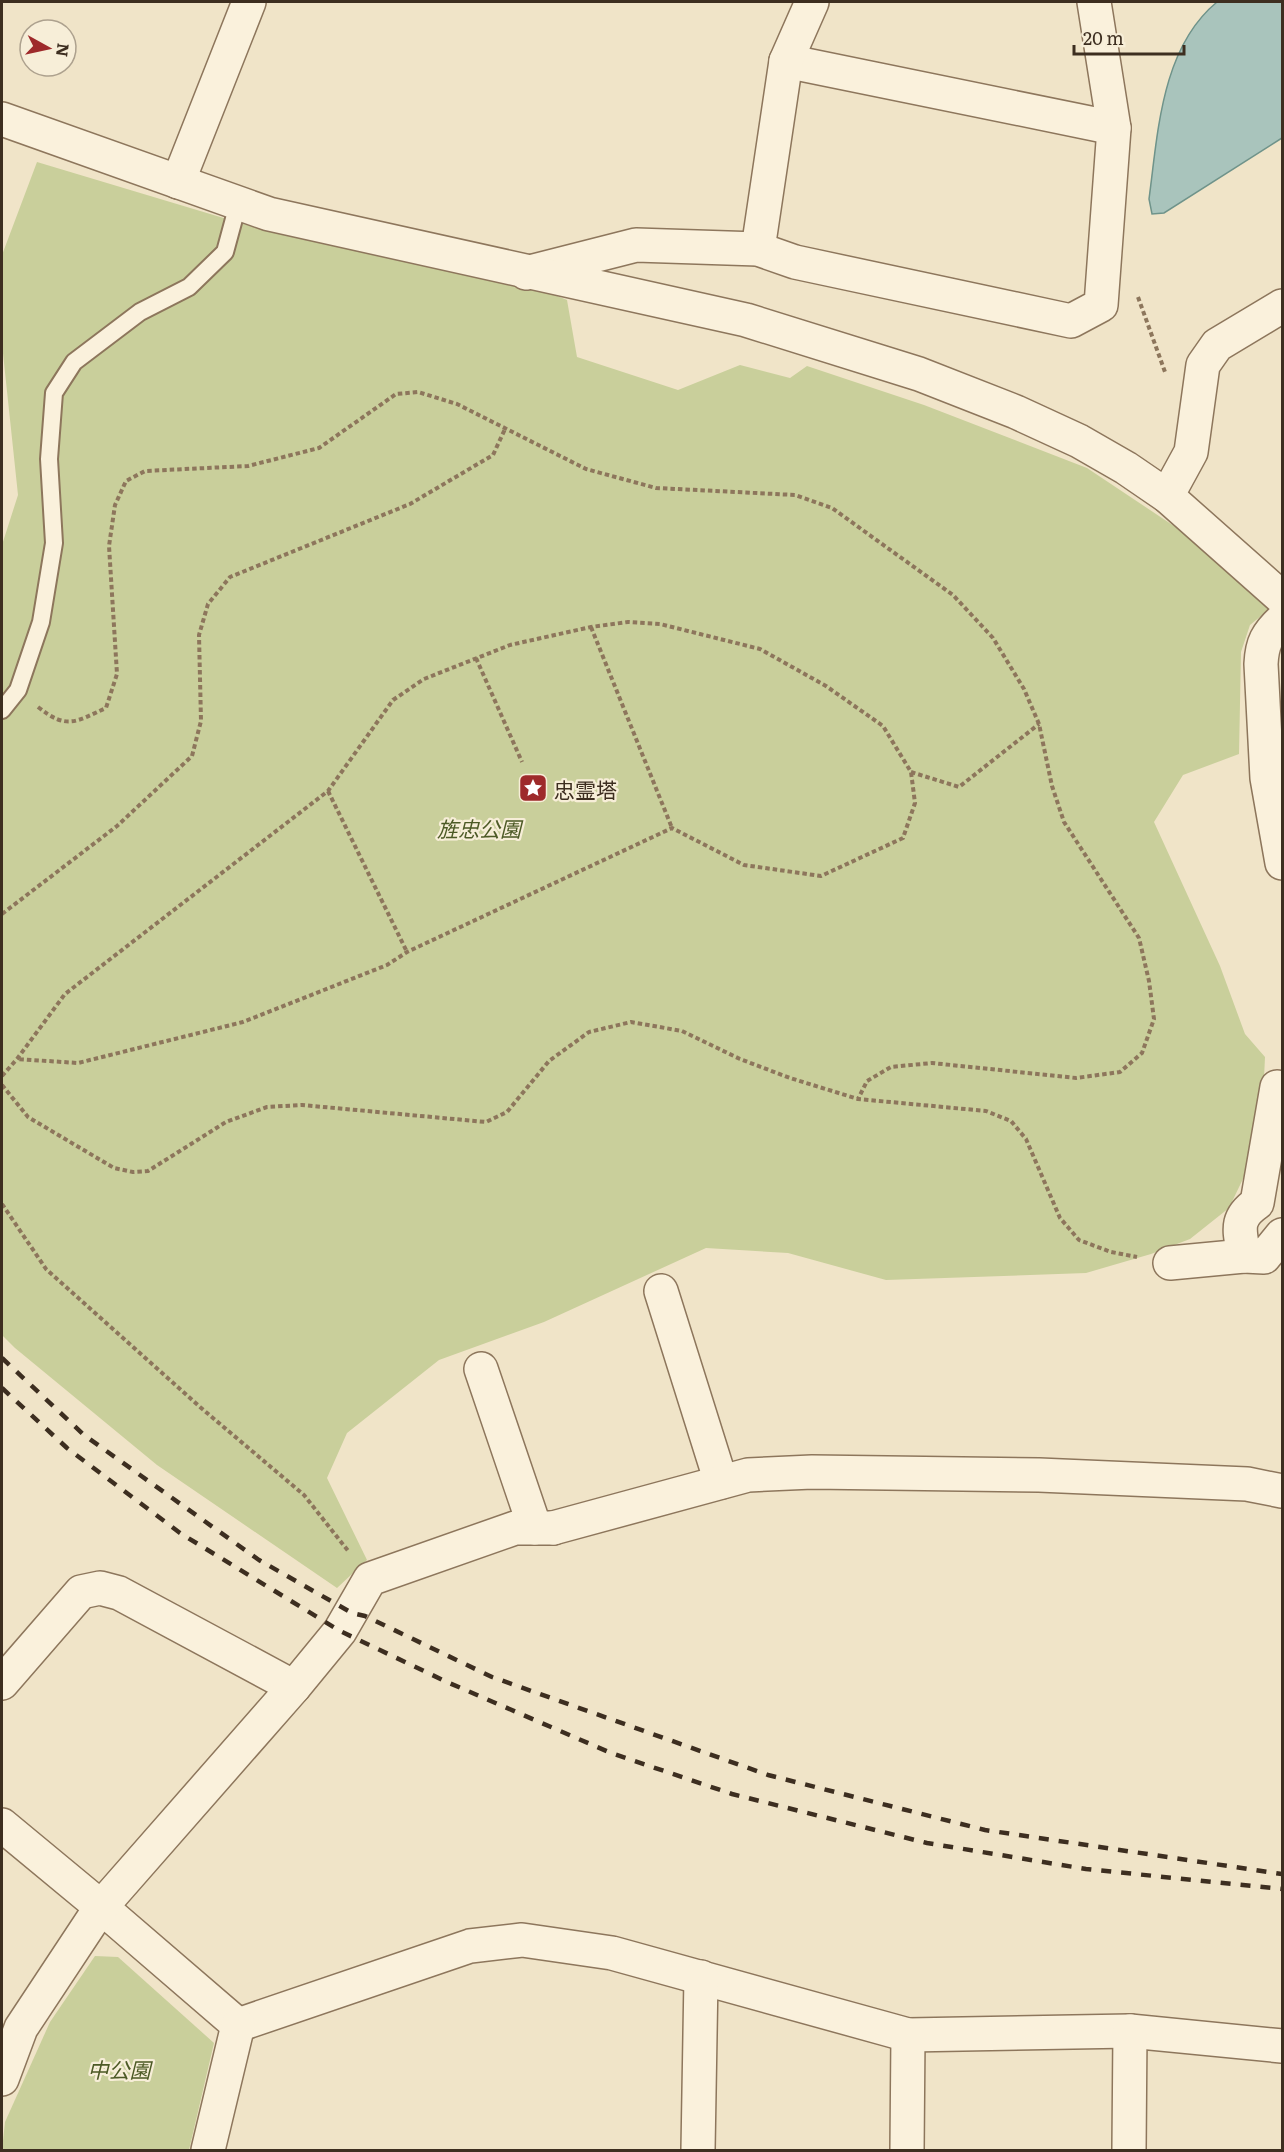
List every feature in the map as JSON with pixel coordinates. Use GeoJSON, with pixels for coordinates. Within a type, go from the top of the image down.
{"type":"FeatureCollection","features":[{"type":"Feature","properties":{"kind":"street"},"geometry":{"type":"LineString","coordinates":[[178,182],[249,2]]}},
{"type":"Feature","properties":{"kind":"street"},"geometry":{"type":"LineString","coordinates":[[758,249],[786,61],[812,2]]}},
{"type":"Feature","properties":{"kind":"street"},"geometry":{"type":"LineString","coordinates":[[526,273],[636,244],[758,249],[795,262],[1071,321],[1101,305],[1114,128],[1094,2]]}},
{"type":"Feature","properties":{"kind":"street"},"geometry":{"type":"LineString","coordinates":[[786,61],[1114,128]]}},
{"type":"Feature","properties":{"kind":"street"},"geometry":{"type":"LineString","coordinates":[[2,119],[269,214],[526,273],[746,320],[919,374],[1016,412],[1079,441],[1126,468],[1167,496],[1282,598]]}},
{"type":"Feature","properties":{"kind":"street"},"geometry":{"type":"LineString","coordinates":[[1167,496],[1191,452],[1203,365],[1217,345],[1282,306]]}},
{"type":"Feature","properties":{"kind":"street"},"geometry":{"type":"LineString","coordinates":[[1282,620],[1267,634],[1262,646],[1261,664],[1267,778],[1282,863]]}},
{"type":"Feature","properties":{"kind":"street"},"geometry":{"type":"LineString","coordinates":[[1244,1256],[1239,1228],[1244,1212],[1257,1203],[1277,1087]]}},
{"type":"Feature","properties":{"kind":"street"},"geometry":{"type":"LineString","coordinates":[[1170,1263],[1244,1256],[1264,1257],[1282,1235]]}},
{"type":"Feature","properties":{"kind":"street"},"geometry":{"type":"LineString","coordinates":[[661,1291],[721,1482]]}},
{"type":"Feature","properties":{"kind":"street"},"geometry":{"type":"LineString","coordinates":[[481,1369],[544,1528]]}},
{"type":"Feature","properties":{"kind":"street"},"geometry":{"type":"LineString","coordinates":[[2,2079],[21,2028],[101,1907],[294,1687],[340,1631],[370,1579],[515,1528],[544,1528],[748,1475],[812,1472],[1039,1475],[1247,1484],[1282,1491]]}},
{"type":"Feature","properties":{"kind":"street"},"geometry":{"type":"LineString","coordinates":[[2,1683],[81,1592],[100,1588],[119,1593],[294,1687]]}},
{"type":"Feature","properties":{"kind":"street"},"geometry":{"type":"LineString","coordinates":[[2,1825],[238,2025]]}},
{"type":"Feature","properties":{"kind":"street"},"geometry":{"type":"LineString","coordinates":[[238,2025],[470,1946],[522,1940],[612,1953],[908,2035],[1130,2031],[1282,2046]]}},
{"type":"Feature","properties":{"kind":"street"},"geometry":{"type":"LineString","coordinates":[[698,2151],[700,1977]]}},
{"type":"Feature","properties":{"kind":"street"},"geometry":{"type":"LineString","coordinates":[[208,2151],[238,2025]]}},
{"type":"Feature","properties":{"kind":"street"},"geometry":{"type":"LineString","coordinates":[[1129,2151],[1130,2031]]}},
{"type":"Feature","properties":{"kind":"street"},"geometry":{"type":"LineString","coordinates":[[908,2035],[908,2151]]}},
{"type":"Feature","properties":{"kind":"lane"},"geometry":{"type":"LineString","coordinates":[[2,710],[18,690],[41,622],[54,543],[49,459],[54,393],[74,362],[140,312],[189,287],[225,252],[238,204]]}},
{"type":"Feature","properties":{"kind":"path"},"geometry":{"type":"LineString","coordinates":[[1104,262],[1131,278],[1180,414],[1196,420]]}},
{"type":"Feature","properties":{"kind":"path"},"geometry":{"type":"LineString","coordinates":[[18,690],[54,720],[71,723],[106,708],[117,674],[109,546],[115,505],[126,481],[145,471],[248,466],[319,448],[396,394],[418,392],[457,404],[586,470],[656,488],[795,495],[832,508],[953,595],[993,638],[1024,689],[1039,724],[1052,786],[1064,822],[1139,938],[1149,981],[1154,1019],[1142,1053],[1120,1072],[1076,1078],[932,1063],[891,1067],[867,1081],[858,1099]]}},
{"type":"Feature","properties":{"kind":"path"},"geometry":{"type":"LineString","coordinates":[[2,914],[117,826],[192,756],[201,721],[199,635],[208,604],[230,577],[410,504],[493,455],[505,429]]}},
{"type":"Feature","properties":{"kind":"path"},"geometry":{"type":"LineString","coordinates":[[2,1076],[18,1059],[65,994],[328,791],[393,700],[424,679],[510,645],[591,627],[628,622],[660,624],[760,649],[826,686],[883,726],[911,772],[915,803],[903,838],[821,876],[744,865],[672,828],[591,627]]}},
{"type":"Feature","properties":{"kind":"path"},"geometry":{"type":"LineString","coordinates":[[476,658],[522,762]]}},
{"type":"Feature","properties":{"kind":"path"},"geometry":{"type":"LineString","coordinates":[[911,772],[959,787],[1039,724]]}},
{"type":"Feature","properties":{"kind":"path"},"geometry":{"type":"LineString","coordinates":[[328,791],[407,952]]}},
{"type":"Feature","properties":{"kind":"path"},"geometry":{"type":"LineString","coordinates":[[18,1059],[78,1063],[243,1022],[387,965],[407,952],[672,828]]}},
{"type":"Feature","properties":{"kind":"path"},"geometry":{"type":"LineString","coordinates":[[2,1085],[28,1117],[114,1168],[133,1172],[148,1171],[226,1122],[267,1107],[302,1105],[486,1122],[507,1112],[549,1061],[588,1032],[631,1022],[682,1031],[740,1059],[858,1099],[986,1111],[1011,1121],[1026,1139],[1060,1218],[1078,1240],[1111,1252],[1170,1263]]}},
{"type":"Feature","properties":{"kind":"path"},"geometry":{"type":"LineString","coordinates":[[2,1204],[46,1269],[200,1407],[304,1495],[370,1579]]}},
{"type":"Feature","properties":{"kind":"green space","name":"旌忠公園"},"geometry":{"type":"Polygon","coordinates":[[[37,162],[270,232],[555,295],[567,300],[577,357],[678,390],[740,365],[790,378],[807,366],[924,405],[1087,468],[1207,548],[1272,607],[1250,625],[1241,652],[1239,754],[1183,775],[1154,822],[1220,966],[1245,1034],[1265,1057],[1263,1100],[1252,1160],[1229,1208],[1190,1239],[1151,1254],[1086,1273],[886,1280],[788,1253],[706,1248],[544,1322],[439,1360],[347,1433],[327,1478],[367,1560],[337,1588],[157,1465],[15,1348],[2,1335],[2,545],[18,495],[2,344],[2,255],[37,162]]]}},
{"type":"Feature","properties":{"kind":"green space","name":"中公園"},"geometry":{"type":"Polygon","coordinates":[[[95,1956],[118,1957],[214,2043],[189,2150],[2,2150],[5,2122],[50,2022],[95,1956]]]}},
{"type":"Feature","properties":{"kind":"water"},"geometry":{"type":"Polygon","coordinates":[[[1217,2],[1282,2],[1282,138],[1164,213],[1152,214],[1149,199],[1165,93],[1184,43],[1198,21],[1217,2]]]}},
{"type":"Feature","properties":{"kind":"railway"},"geometry":{"type":"LineString","coordinates":[[2,1358],[84,1435],[259,1560],[352,1613],[365,1616],[492,1677],[768,1775],[985,1830],[1282,1874]]}},
{"type":"Feature","properties":{"kind":"railway"},"geometry":{"type":"LineString","coordinates":[[2,1388],[67,1448],[180,1533],[340,1631],[447,1682],[611,1753],[732,1794],[927,1843],[1086,1869],[1282,1889]]}},
{"type":"Feature","properties":{"kind":"place","name":"忠霊塔"},"geometry":{"type":"Point","coordinates":[533,788]}}]}
